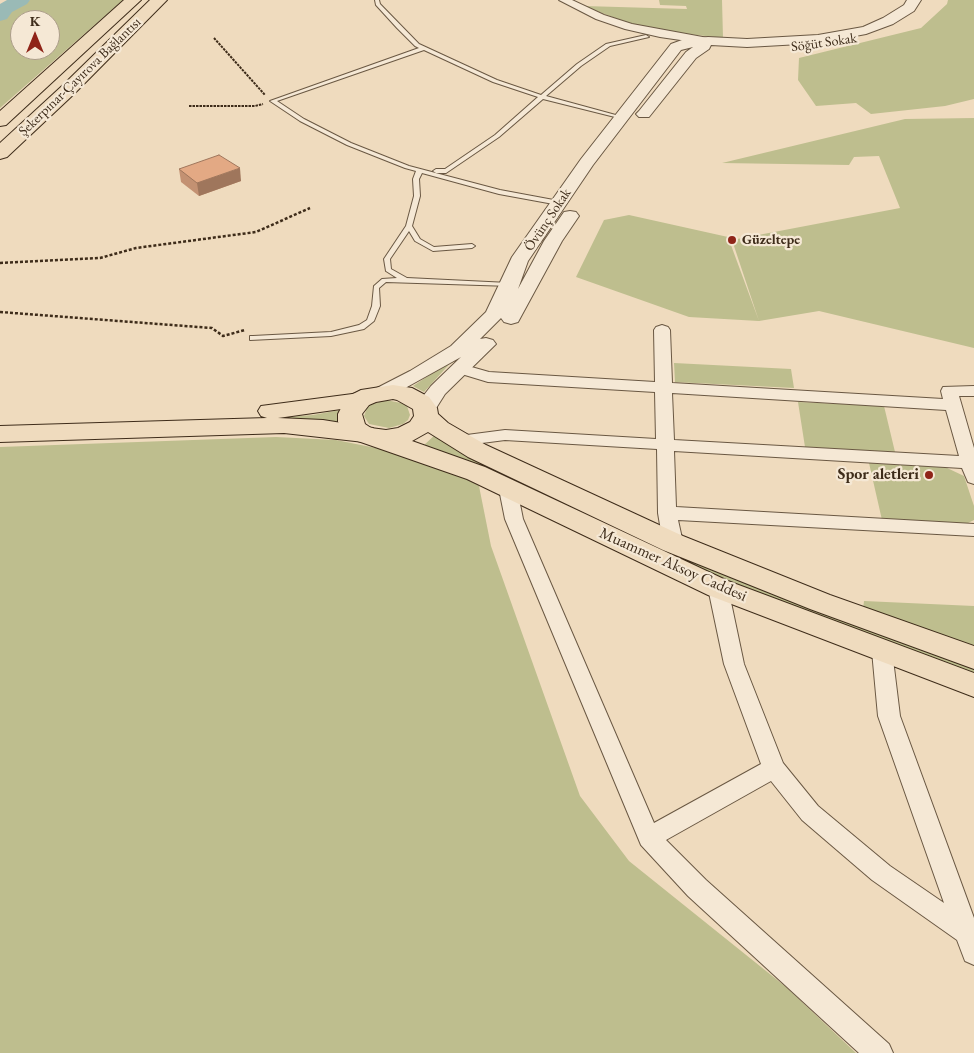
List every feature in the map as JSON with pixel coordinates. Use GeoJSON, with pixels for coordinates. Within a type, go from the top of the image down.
{"type":"FeatureCollection","features":[{"type":"Feature","properties":{"kind":"main road","name":"Şekerpınar-Çayırova Bağlantısı"},"geometry":{"type":"LineString","coordinates":[[0,121],[133,0]]}},
{"type":"Feature","properties":{"kind":"main road","name":"Şekerpınar-Çayırova Bağlantısı"},"geometry":{"type":"LineString","coordinates":[[0,153],[160,0]]}},
{"type":"Feature","properties":{"kind":"main road"},"geometry":{"type":"LineString","coordinates":[[0,158],[22,132]]}},
{"type":"Feature","properties":{"kind":"main road"},"geometry":{"type":"LineString","coordinates":[[0,416],[272,411],[398,393],[413,397],[439,428],[477,451],[673,543],[820,602],[974,658]]}},
{"type":"Feature","properties":{"kind":"main road"},"geometry":{"type":"LineString","coordinates":[[370,436],[356,428],[351,422],[350,414],[353,406],[371,396]]}},
{"type":"Feature","properties":{"kind":"main road"},"geometry":{"type":"LineString","coordinates":[[0,434],[284,425],[323,428],[370,436],[395,437],[405,435],[420,427],[425,412]]}},
{"type":"Feature","properties":{"kind":"main road","name":"Muammer Aksoy Caddesi"},"geometry":{"type":"LineString","coordinates":[[370,436],[468,470],[718,588],[974,685]]}},
{"type":"Feature","properties":{"kind":"street"},"geometry":{"type":"LineString","coordinates":[[564,0],[600,17],[629,27],[682,40],[691,50],[698,46]]}},
{"type":"Feature","properties":{"kind":"street","name":"Söğüt Sokak"},"geometry":{"type":"LineString","coordinates":[[698,46],[770,49],[816,46],[856,40],[894,28],[920,15],[920,4]]}},
{"type":"Feature","properties":{"kind":"street"},"geometry":{"type":"LineString","coordinates":[[667,35],[698,46]]}},
{"type":"Feature","properties":{"kind":"street","name":"Övünç Sokak"},"geometry":{"type":"LineString","coordinates":[[371,396],[417,375],[458,350],[494,315],[510,285],[519,261],[587,162],[676,47],[698,46]]}},
{"type":"Feature","properties":{"kind":"street","name":"Övünç Sokak"},"geometry":{"type":"LineString","coordinates":[[425,412],[438,390],[508,323],[553,241],[604,165],[698,46]]}},
{"type":"Feature","properties":{"kind":"street"},"geometry":{"type":"LineString","coordinates":[[662,330],[667,513],[673,543]]}},
{"type":"Feature","properties":{"kind":"street"},"geometry":{"type":"LineString","coordinates":[[461,369],[488,377],[952,405]]}},
{"type":"Feature","properties":{"kind":"street"},"geometry":{"type":"LineString","coordinates":[[459,441],[505,435],[665,444],[972,467],[949,391],[974,391]]}},
{"type":"Feature","properties":{"kind":"street"},"geometry":{"type":"LineString","coordinates":[[508,488],[514,519],[648,838],[696,888],[879,1053]]}},
{"type":"Feature","properties":{"kind":"street"},"geometry":{"type":"LineString","coordinates":[[667,513],[974,530]]}},
{"type":"Feature","properties":{"kind":"street"},"geometry":{"type":"LineString","coordinates":[[718,588],[734,664],[774,768],[810,813],[881,873],[972,939]]}},
{"type":"Feature","properties":{"kind":"street"},"geometry":{"type":"LineString","coordinates":[[882,651],[889,716],[972,939]]}},
{"type":"Feature","properties":{"kind":"street"},"geometry":{"type":"LineString","coordinates":[[648,838],[774,768]]}},
{"type":"Feature","properties":{"kind":"lane"},"geometry":{"type":"LineString","coordinates":[[377,0],[378,4],[417,45],[495,81],[543,97],[621,118]]}},
{"type":"Feature","properties":{"kind":"lane"},"geometry":{"type":"LineString","coordinates":[[420,170],[446,171],[498,136],[579,65],[608,45],[646,37]]}},
{"type":"Feature","properties":{"kind":"lane"},"geometry":{"type":"LineString","coordinates":[[273,101],[424,48]]}},
{"type":"Feature","properties":{"kind":"lane"},"geometry":{"type":"LineString","coordinates":[[273,101],[302,120],[349,144],[407,167],[498,192],[559,203]]}},
{"type":"Feature","properties":{"kind":"lane"},"geometry":{"type":"LineString","coordinates":[[406,280],[388,270],[387,259],[409,226],[417,196],[416,179],[420,170]]}},
{"type":"Feature","properties":{"kind":"lane"},"geometry":{"type":"LineString","coordinates":[[409,226],[417,240],[432,249],[472,246]]}},
{"type":"Feature","properties":{"kind":"lane"},"geometry":{"type":"LineString","coordinates":[[253,338],[331,334],[361,327],[370,321],[376,306],[376,287],[384,280],[510,285]]}},
{"type":"Feature","properties":{"kind":"path"},"geometry":{"type":"LineString","coordinates":[[214,38],[265,96],[273,101]]}},
{"type":"Feature","properties":{"kind":"path"},"geometry":{"type":"LineString","coordinates":[[189,106],[255,106],[273,101]]}},
{"type":"Feature","properties":{"kind":"path"},"geometry":{"type":"LineString","coordinates":[[0,263],[100,258],[136,248],[256,232],[310,208]]}},
{"type":"Feature","properties":{"kind":"path"},"geometry":{"type":"LineString","coordinates":[[0,312],[212,328],[223,336],[250,328]]}},
{"type":"Feature","properties":{"kind":"green space"},"geometry":{"type":"Polygon","coordinates":[[[30,0],[123,0],[60,55],[60,10],[10,10],[10,60],[55,60],[0,108],[0,20],[8,9],[30,0]]]}},
{"type":"Feature","properties":{"kind":"green space"},"geometry":{"type":"Polygon","coordinates":[[[659,0],[722,0],[723,38],[670,32],[628,23],[584,6],[687,9],[686,6],[660,5],[659,0]]]}},
{"type":"Feature","properties":{"kind":"green space"},"geometry":{"type":"Polygon","coordinates":[[[948,0],[974,0],[974,99],[945,106],[871,114],[856,103],[816,106],[798,80],[799,58],[921,28],[947,4],[948,0]]]}},
{"type":"Feature","properties":{"kind":"green space","name":"Güzeltepe"},"geometry":{"type":"Polygon","coordinates":[[[974,118],[974,348],[819,311],[759,321],[732,240],[900,208],[879,156],[854,157],[849,165],[722,163],[905,119],[974,118]]]}},
{"type":"Feature","properties":{"kind":"green space"},"geometry":{"type":"Polygon","coordinates":[[[629,215],[728,237],[759,321],[689,317],[576,277],[604,220],[629,215]]]}},
{"type":"Feature","properties":{"kind":"green space"},"geometry":{"type":"Polygon","coordinates":[[[455,358],[424,392],[413,386],[455,358]]]}},
{"type":"Feature","properties":{"kind":"green space"},"geometry":{"type":"Polygon","coordinates":[[[674,363],[791,369],[794,388],[675,382],[674,363]]]}},
{"type":"Feature","properties":{"kind":"green space"},"geometry":{"type":"Polygon","coordinates":[[[386,400],[407,406],[410,415],[408,420],[403,424],[389,428],[369,424],[364,416],[367,408],[372,404],[386,400]]]}},
{"type":"Feature","properties":{"kind":"green space"},"geometry":{"type":"Polygon","coordinates":[[[798,402],[884,406],[895,452],[805,447],[798,402]]]}},
{"type":"Feature","properties":{"kind":"green space"},"geometry":{"type":"Polygon","coordinates":[[[340,410],[338,423],[262,419],[313,415],[340,410]]]}},
{"type":"Feature","properties":{"kind":"green space"},"geometry":{"type":"Polygon","coordinates":[[[437,433],[974,667],[974,675],[748,591],[423,446],[437,433]]]}},
{"type":"Feature","properties":{"kind":"green space"},"geometry":{"type":"Polygon","coordinates":[[[276,437],[336,440],[396,452],[451,471],[479,486],[491,546],[580,796],[629,861],[786,987],[856,1053],[0,1053],[0,447],[276,437]]]}},
{"type":"Feature","properties":{"kind":"green space"},"geometry":{"type":"Polygon","coordinates":[[[869,463],[945,467],[964,476],[974,506],[974,520],[966,524],[882,520],[869,463]]]}},
{"type":"Feature","properties":{"kind":"green space"},"geometry":{"type":"Polygon","coordinates":[[[864,601],[974,606],[974,651],[863,609],[864,601]]]}},
{"type":"Feature","properties":{"kind":"building"},"geometry":{"type":"Polygon","coordinates":[[[219,155],[240,168],[197,183],[179,169],[219,155]]]}},
{"type":"Feature","properties":{"kind":"waterway"},"geometry":{"type":"LineString","coordinates":[[0,15],[6,8],[21,0]]}},
{"type":"Feature","properties":{"kind":"place","name":"Güzeltepe"},"geometry":{"type":"Point","coordinates":[732,240]}},
{"type":"Feature","properties":{"kind":"place","name":"Spor aletleri"},"geometry":{"type":"Point","coordinates":[929,475]}}]}
